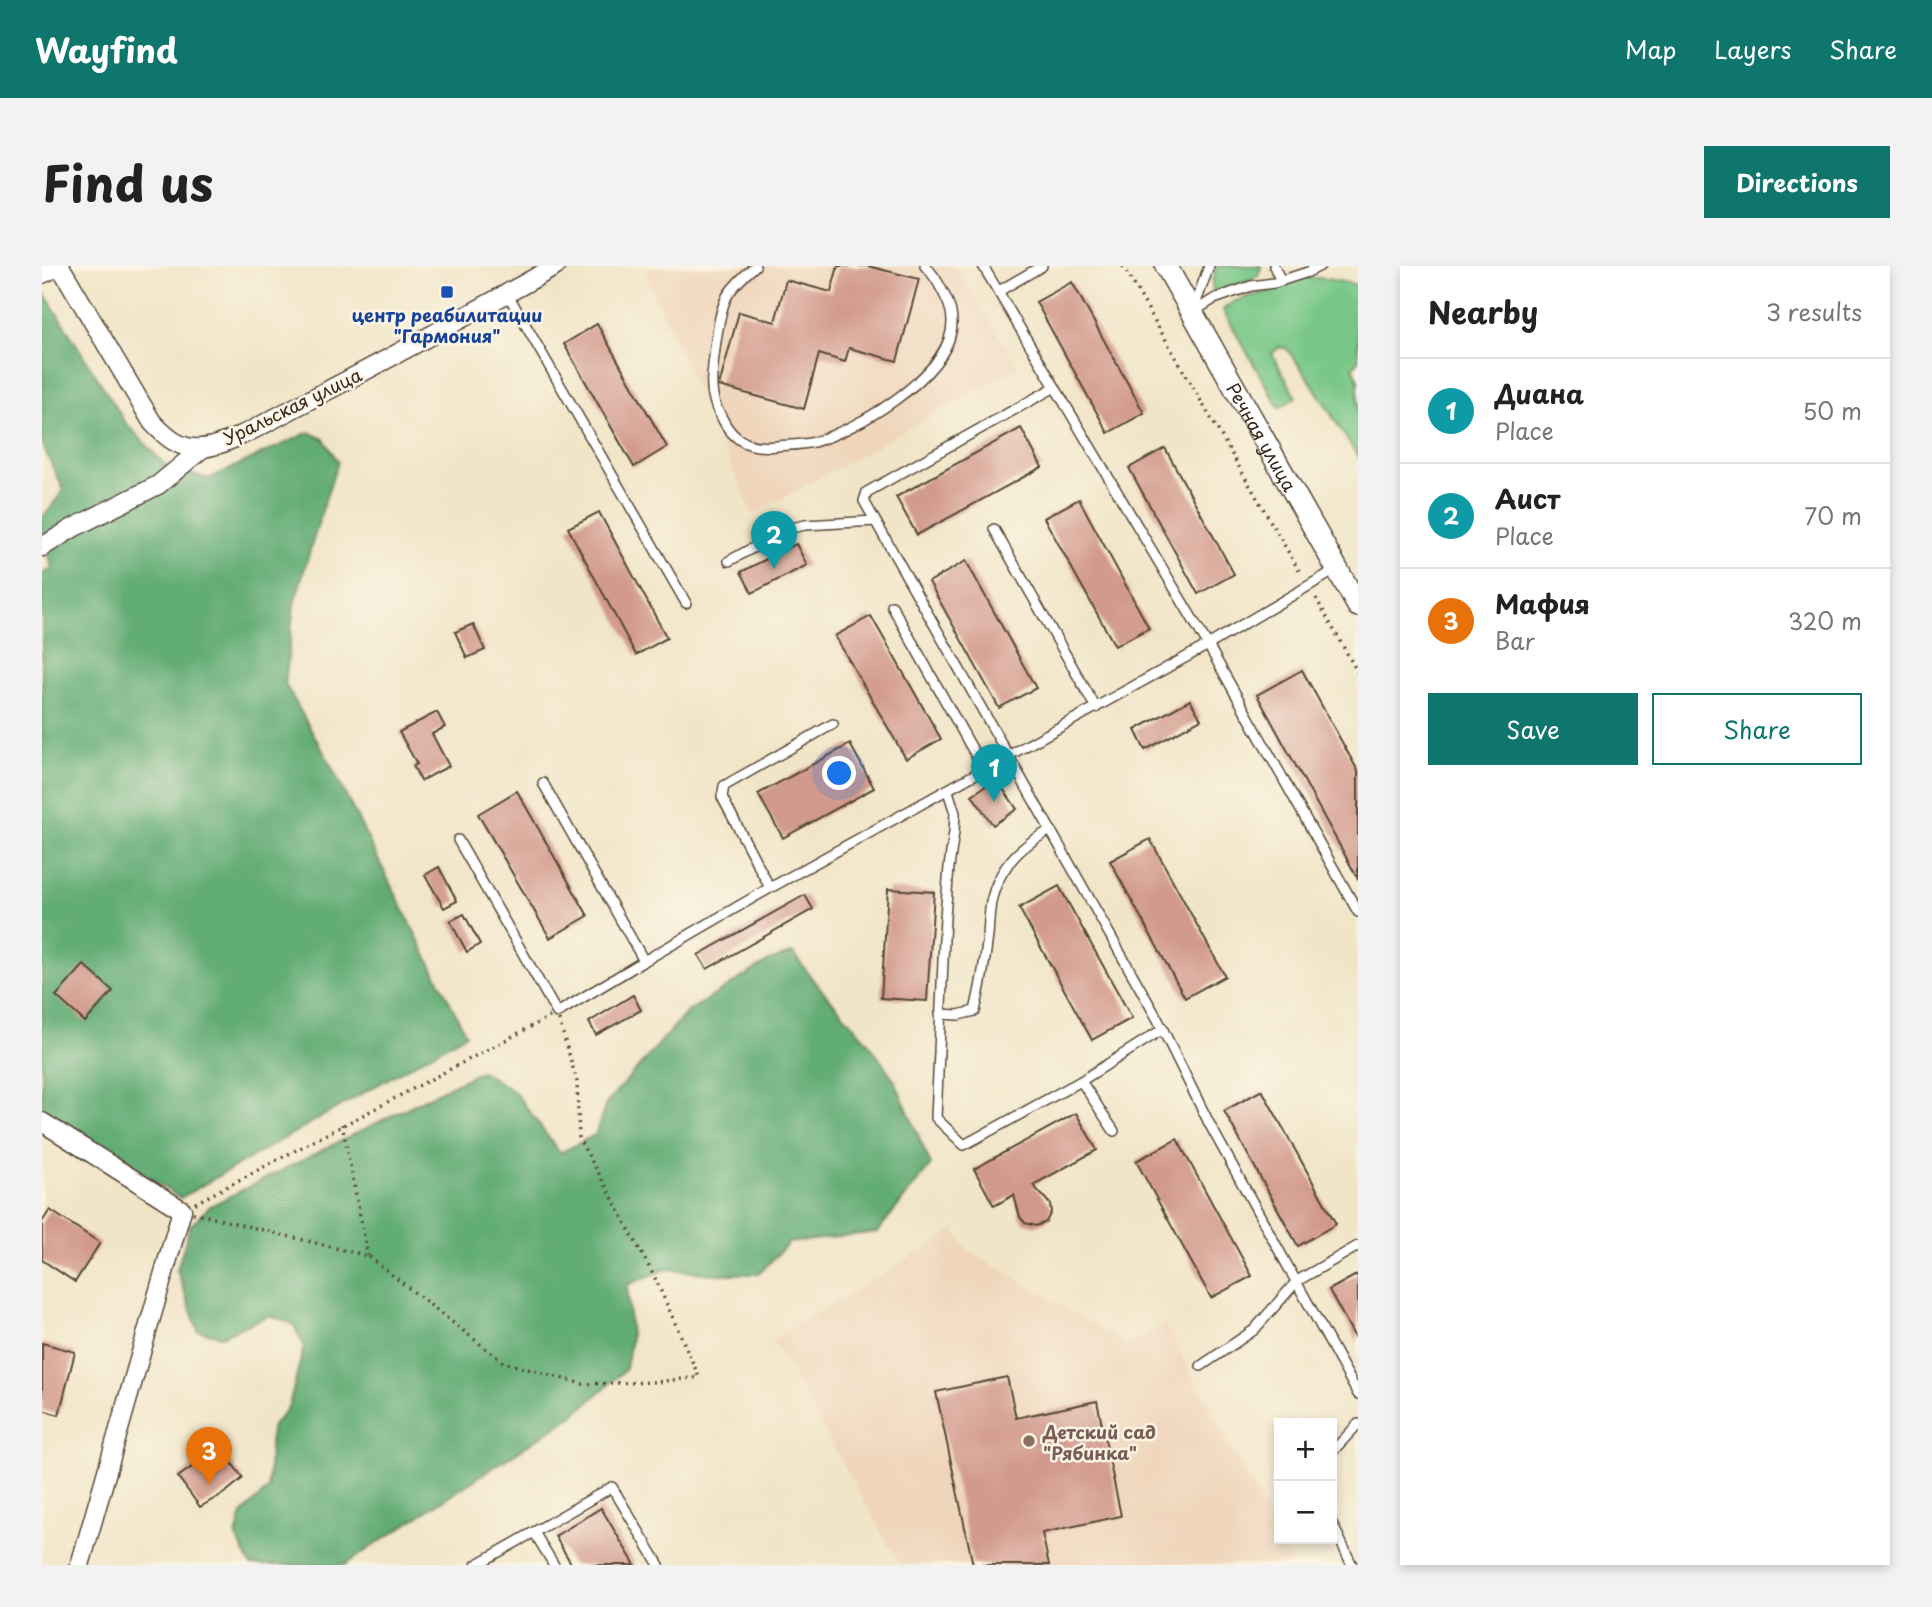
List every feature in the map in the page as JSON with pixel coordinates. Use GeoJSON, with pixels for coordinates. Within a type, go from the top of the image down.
{"type":"FeatureCollection","features":[{"type":"Feature","properties":{"kind":"street","name":"Уральская улица"},"geometry":{"type":"LineString","coordinates":[[42,274],[59,266],[152,422],[168,439],[187,447],[203,448],[249,431],[555,266]]}},
{"type":"Feature","properties":{"kind":"street","name":"Речная улица"},"geometry":{"type":"LineString","coordinates":[[1166,266],[1358,606]]}},
{"type":"Feature","properties":{"kind":"street"},"geometry":{"type":"LineString","coordinates":[[42,547],[72,528],[158,485],[203,448]]}},
{"type":"Feature","properties":{"kind":"street"},"geometry":{"type":"LineString","coordinates":[[42,1122],[181,1210],[80,1565]]}},
{"type":"Feature","properties":{"kind":"lane"},"geometry":{"type":"LineString","coordinates":[[755,266],[728,293],[722,307],[711,388],[716,408],[726,426],[737,438],[748,444],[765,446],[811,443],[839,433],[867,419],[902,395],[937,360],[951,335],[952,319],[950,305],[937,280],[925,266]]}},
{"type":"Feature","properties":{"kind":"lane"},"geometry":{"type":"LineString","coordinates":[[983,266],[1208,645],[1358,911]]}},
{"type":"Feature","properties":{"kind":"lane"},"geometry":{"type":"LineString","coordinates":[[999,290],[1042,266]]}},
{"type":"Feature","properties":{"kind":"lane"},"geometry":{"type":"LineString","coordinates":[[1192,313],[1209,266]]}},
{"type":"Feature","properties":{"kind":"lane"},"geometry":{"type":"LineString","coordinates":[[1274,266],[1281,281]]}},
{"type":"Feature","properties":{"kind":"lane"},"geometry":{"type":"LineString","coordinates":[[1192,313],[1214,299],[1251,286],[1281,281],[1320,266]]}},
{"type":"Feature","properties":{"kind":"lane"},"geometry":{"type":"LineString","coordinates":[[508,293],[686,603]]}},
{"type":"Feature","properties":{"kind":"lane"},"geometry":{"type":"LineString","coordinates":[[1055,387],[867,492],[864,501],[1163,1029],[1210,1125],[1358,1394]]}},
{"type":"Feature","properties":{"kind":"lane"},"geometry":{"type":"LineString","coordinates":[[729,561],[787,529],[805,525],[875,521]]}},
{"type":"Feature","properties":{"kind":"lane"},"geometry":{"type":"LineString","coordinates":[[993,529],[1096,708]]}},
{"type":"Feature","properties":{"kind":"lane"},"geometry":{"type":"LineString","coordinates":[[458,840],[557,1013],[770,888],[1208,645],[1337,569]]}},
{"type":"Feature","properties":{"kind":"lane"},"geometry":{"type":"LineString","coordinates":[[892,606],[984,770]]}},
{"type":"Feature","properties":{"kind":"lane"},"geometry":{"type":"LineString","coordinates":[[770,888],[722,797],[724,786],[833,724]]}},
{"type":"Feature","properties":{"kind":"lane"},"geometry":{"type":"LineString","coordinates":[[543,783],[644,961]]}},
{"type":"Feature","properties":{"kind":"lane"},"geometry":{"type":"LineString","coordinates":[[948,790],[955,813],[949,867],[936,1118],[964,1144],[1081,1081],[1163,1029]]}},
{"type":"Feature","properties":{"kind":"lane"},"geometry":{"type":"LineString","coordinates":[[940,1014],[958,1015],[975,1011],[982,982],[992,897],[1004,872],[1020,849],[1051,830]]}},
{"type":"Feature","properties":{"kind":"lane"},"geometry":{"type":"LineString","coordinates":[[1081,1081],[1114,1130]]}},
{"type":"Feature","properties":{"kind":"lane"},"geometry":{"type":"LineString","coordinates":[[1201,1366],[1254,1330],[1297,1281],[1358,1246]]}},
{"type":"Feature","properties":{"kind":"lane"},"geometry":{"type":"LineString","coordinates":[[1337,1447],[1358,1424]]}},
{"type":"Feature","properties":{"kind":"lane"},"geometry":{"type":"LineString","coordinates":[[476,1565],[612,1487],[659,1565]]}},
{"type":"Feature","properties":{"kind":"lane"},"geometry":{"type":"LineString","coordinates":[[534,1532],[554,1565]]}},
{"type":"Feature","properties":{"kind":"lane"},"geometry":{"type":"LineString","coordinates":[[1337,1534],[1352,1565]]}},
{"type":"Feature","properties":{"kind":"path"},"geometry":{"type":"LineString","coordinates":[[1123,266],[1358,673]]}},
{"type":"Feature","properties":{"kind":"path"},"geometry":{"type":"LineString","coordinates":[[557,1013],[577,1082],[579,1139],[656,1280],[699,1377],[656,1382],[582,1384],[503,1362],[368,1256],[181,1210],[557,1013]]}},
{"type":"Feature","properties":{"kind":"path"},"geometry":{"type":"LineString","coordinates":[[342,1124],[368,1256]]}},
{"type":"Feature","properties":{"kind":"shaded area"},"geometry":{"type":"Polygon","coordinates":[[[659,266],[955,266],[1019,367],[753,515],[645,274],[659,266]]]}},
{"type":"Feature","properties":{"kind":"shaded area","name":"Детский сад \"Рябинка\""},"geometry":{"type":"Polygon","coordinates":[[[955,1230],[965,1248],[1126,1344],[1165,1324],[1274,1528],[1274,1544],[1283,1544],[1294,1565],[900,1565],[773,1340],[955,1230]]]}},
{"type":"Feature","properties":{"kind":"green space"},"geometry":{"type":"Polygon","coordinates":[[[1217,266],[1261,267],[1258,276],[1247,282],[1213,293],[1212,281],[1217,266]]]}},
{"type":"Feature","properties":{"kind":"green space"},"geometry":{"type":"Polygon","coordinates":[[[1299,278],[1321,278],[1358,285],[1358,362],[1353,367],[1358,381],[1358,457],[1311,382],[1286,348],[1279,347],[1272,354],[1296,397],[1279,408],[1223,310],[1238,300],[1299,278]]]}},
{"type":"Feature","properties":{"kind":"green space"},"geometry":{"type":"Polygon","coordinates":[[[43,291],[125,422],[165,465],[208,479],[309,432],[324,439],[338,462],[294,604],[285,684],[327,758],[466,1034],[180,1198],[42,1107],[42,574],[52,568],[42,537],[42,518],[64,490],[42,445],[43,291]]]}},
{"type":"Feature","properties":{"kind":"green space"},"geometry":{"type":"Polygon","coordinates":[[[793,953],[868,1042],[895,1081],[931,1165],[877,1232],[788,1243],[759,1274],[712,1274],[667,1269],[627,1285],[631,1339],[626,1369],[575,1414],[344,1565],[251,1565],[236,1536],[242,1514],[268,1489],[271,1428],[289,1406],[304,1346],[293,1324],[270,1315],[221,1336],[198,1331],[177,1270],[190,1226],[210,1206],[481,1071],[515,1092],[560,1153],[595,1135],[606,1104],[687,1012],[769,961],[793,953]]]}},
{"type":"Feature","properties":{"kind":"building"},"geometry":{"type":"Polygon","coordinates":[[[838,266],[868,266],[919,279],[897,361],[849,348],[845,362],[819,354],[804,409],[719,386],[739,312],[775,322],[786,280],[831,292],[838,266]]]}},
{"type":"Feature","properties":{"kind":"building"},"geometry":{"type":"Polygon","coordinates":[[[1072,282],[1144,413],[1108,433],[1036,302],[1072,282]]]}},
{"type":"Feature","properties":{"kind":"building"},"geometry":{"type":"Polygon","coordinates":[[[597,324],[667,447],[634,467],[564,344],[597,324]]]}},
{"type":"Feature","properties":{"kind":"building"},"geometry":{"type":"Polygon","coordinates":[[[1021,428],[1042,467],[917,535],[896,497],[1021,428]]]}},
{"type":"Feature","properties":{"kind":"building"},"geometry":{"type":"Polygon","coordinates":[[[1165,448],[1234,574],[1198,594],[1129,468],[1165,448]]]}},
{"type":"Feature","properties":{"kind":"building"},"geometry":{"type":"Polygon","coordinates":[[[1079,499],[1149,628],[1115,646],[1044,518],[1079,499]]]}},
{"type":"Feature","properties":{"kind":"building"},"geometry":{"type":"Polygon","coordinates":[[[599,512],[667,638],[636,655],[568,528],[599,512]]]}},
{"type":"Feature","properties":{"kind":"building"},"geometry":{"type":"Polygon","coordinates":[[[796,544],[807,565],[752,593],[741,572],[796,544]]]}},
{"type":"Feature","properties":{"kind":"building"},"geometry":{"type":"Polygon","coordinates":[[[966,561],[1036,688],[999,708],[929,582],[966,561]]]}},
{"type":"Feature","properties":{"kind":"building"},"geometry":{"type":"Polygon","coordinates":[[[871,616],[941,739],[906,759],[835,636],[871,616]]]}},
{"type":"Feature","properties":{"kind":"building"},"geometry":{"type":"Polygon","coordinates":[[[473,624],[485,650],[467,658],[455,632],[473,624]]]}},
{"type":"Feature","properties":{"kind":"building"},"geometry":{"type":"Polygon","coordinates":[[[1302,670],[1358,771],[1358,879],[1257,695],[1302,670]]]}},
{"type":"Feature","properties":{"kind":"building"},"geometry":{"type":"Polygon","coordinates":[[[1190,700],[1201,719],[1145,750],[1135,730],[1190,700]]]}},
{"type":"Feature","properties":{"kind":"building"},"geometry":{"type":"Polygon","coordinates":[[[437,712],[445,727],[432,734],[449,766],[421,781],[413,766],[417,764],[399,732],[437,712]]]}},
{"type":"Feature","properties":{"kind":"building"},"geometry":{"type":"Polygon","coordinates":[[[850,744],[874,788],[783,838],[758,794],[850,744]]]}},
{"type":"Feature","properties":{"kind":"building"},"geometry":{"type":"Polygon","coordinates":[[[996,779],[1017,809],[993,825],[972,795],[996,779]]]}},
{"type":"Feature","properties":{"kind":"building"},"geometry":{"type":"Polygon","coordinates":[[[517,791],[588,916],[550,938],[478,814],[517,791]]]}},
{"type":"Feature","properties":{"kind":"building"},"geometry":{"type":"Polygon","coordinates":[[[1150,839],[1225,976],[1185,998],[1110,861],[1150,839]]]}},
{"type":"Feature","properties":{"kind":"building"},"geometry":{"type":"Polygon","coordinates":[[[439,867],[457,901],[444,908],[425,875],[439,867]]]}},
{"type":"Feature","properties":{"kind":"building"},"geometry":{"type":"Polygon","coordinates":[[[1059,886],[1132,1018],[1092,1040],[1019,908],[1059,886]]]}},
{"type":"Feature","properties":{"kind":"building"},"geometry":{"type":"Polygon","coordinates":[[[888,889],[934,892],[927,1001],[881,998],[888,889]]]}},
{"type":"Feature","properties":{"kind":"building"},"geometry":{"type":"Polygon","coordinates":[[[805,895],[813,909],[707,969],[698,955],[805,895]]]}},
{"type":"Feature","properties":{"kind":"building"},"geometry":{"type":"Polygon","coordinates":[[[464,914],[480,944],[467,952],[450,921],[464,914]]]}},
{"type":"Feature","properties":{"kind":"building"},"geometry":{"type":"Polygon","coordinates":[[[84,965],[113,991],[85,1022],[56,996],[84,965]]]}},
{"type":"Feature","properties":{"kind":"building"},"geometry":{"type":"Polygon","coordinates":[[[633,995],[641,1010],[596,1035],[589,1022],[633,995]]]}},
{"type":"Feature","properties":{"kind":"building"},"geometry":{"type":"Polygon","coordinates":[[[1262,1090],[1336,1224],[1298,1246],[1224,1111],[1262,1090]]]}},
{"type":"Feature","properties":{"kind":"building"},"geometry":{"type":"Polygon","coordinates":[[[1076,1113],[1097,1150],[1033,1185],[1050,1204],[1051,1212],[1046,1222],[1036,1226],[1025,1223],[1020,1217],[1014,1195],[994,1206],[974,1169],[1076,1113]]]}},
{"type":"Feature","properties":{"kind":"building"},"geometry":{"type":"Polygon","coordinates":[[[1177,1139],[1252,1276],[1211,1298],[1136,1161],[1177,1139]]]}},
{"type":"Feature","properties":{"kind":"building"},"geometry":{"type":"Polygon","coordinates":[[[50,1210],[100,1243],[75,1282],[42,1260],[42,1222],[50,1210]]]}},
{"type":"Feature","properties":{"kind":"building"},"geometry":{"type":"Polygon","coordinates":[[[1358,1274],[1358,1343],[1329,1290],[1358,1274]]]}},
{"type":"Feature","properties":{"kind":"building"},"geometry":{"type":"Polygon","coordinates":[[[42,1343],[75,1352],[59,1415],[42,1410],[42,1343]]]}},
{"type":"Feature","properties":{"kind":"building"},"geometry":{"type":"Polygon","coordinates":[[[1007,1377],[1016,1418],[1097,1401],[1121,1516],[1042,1533],[1049,1565],[973,1565],[936,1392],[1007,1377]]]}},
{"type":"Feature","properties":{"kind":"building"},"geometry":{"type":"Polygon","coordinates":[[[203,1459],[215,1472],[231,1462],[243,1478],[226,1492],[200,1507],[178,1477],[203,1459]]]}},
{"type":"Feature","properties":{"kind":"building"},"geometry":{"type":"Polygon","coordinates":[[[601,1508],[635,1565],[572,1565],[555,1536],[601,1508]]]}},
{"type":"Feature","properties":{"kind":"place","name":"центр реабилитации \"Гармония\""},"geometry":{"type":"Point","coordinates":[447,292]}},
{"type":"Feature","properties":{"kind":"place","name":"Аист"},"geometry":{"type":"Point","coordinates":[774,569]}},
{"type":"Feature","properties":{"kind":"place","name":"Диана"},"geometry":{"type":"Point","coordinates":[994,802]}},
{"type":"Feature","properties":{"kind":"place","name":"Детский сад \"Рябинка\""},"geometry":{"type":"Point","coordinates":[1029,1441]}},
{"type":"Feature","properties":{"kind":"place","name":"Мафия"},"geometry":{"type":"Point","coordinates":[209,1485]}}]}
